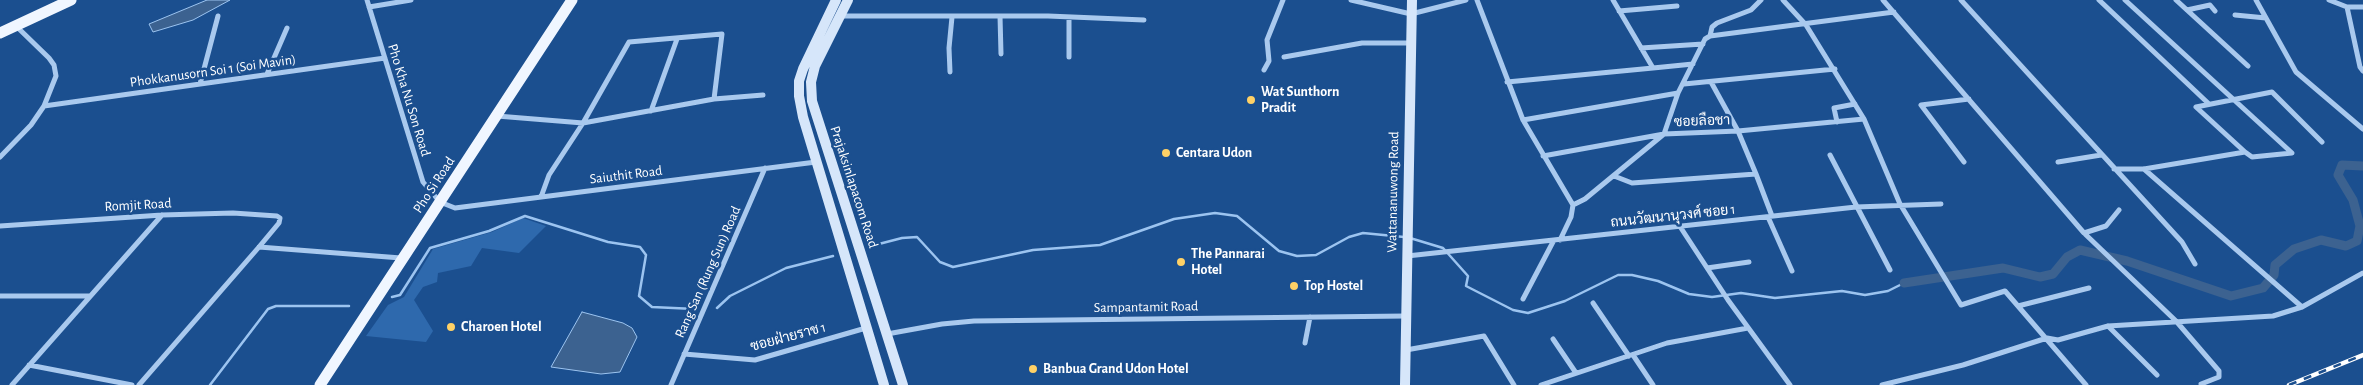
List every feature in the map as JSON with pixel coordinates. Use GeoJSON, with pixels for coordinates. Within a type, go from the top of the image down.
{"type":"FeatureCollection","features":[{"type":"Feature","properties":{"kind":"main road"},"geometry":{"type":"LineString","coordinates":[[0,25],[54,0]]}},
{"type":"Feature","properties":{"kind":"main road"},"geometry":{"type":"LineString","coordinates":[[0,33],[71,0]]}},
{"type":"Feature","properties":{"kind":"main road","name":"Pho Si Road"},"geometry":{"type":"LineString","coordinates":[[320,385],[572,0]]}},
{"type":"Feature","properties":{"kind":"street","name":"Pho Kha Nu Son Road"},"geometry":{"type":"LineString","coordinates":[[367,0],[423,182],[440,202]]}},
{"type":"Feature","properties":{"kind":"street"},"geometry":{"type":"LineString","coordinates":[[369,7],[411,0]]}},
{"type":"Feature","properties":{"kind":"street","name":"Prajaksinlapacom Road"},"geometry":{"type":"LineString","coordinates":[[836,0],[815,39],[799,81],[799,96],[816,162],[884,385]]}},
{"type":"Feature","properties":{"kind":"street","name":"Prajaksinlapacom Road"},"geometry":{"type":"LineString","coordinates":[[848,0],[815,66],[811,82],[812,101],[903,385]]}},
{"type":"Feature","properties":{"kind":"street"},"geometry":{"type":"LineString","coordinates":[[1264,70],[1269,61],[1267,40],[1282,0]]}},
{"type":"Feature","properties":{"kind":"street"},"geometry":{"type":"LineString","coordinates":[[1351,0],[1411,14],[1466,0]]}},
{"type":"Feature","properties":{"kind":"street","name":"Wattananuwong Road"},"geometry":{"type":"LineString","coordinates":[[1405,385],[1412,0]]}},
{"type":"Feature","properties":{"kind":"street"},"geometry":{"type":"LineString","coordinates":[[1477,0],[1523,120],[1573,205],[1570,218],[1523,299]]}},
{"type":"Feature","properties":{"kind":"street"},"geometry":{"type":"LineString","coordinates":[[1613,0],[1652,68]]}},
{"type":"Feature","properties":{"kind":"street"},"geometry":{"type":"LineString","coordinates":[[1710,36],[1712,27],[1717,23],[1751,10],[1760,0]]}},
{"type":"Feature","properties":{"kind":"street"},"geometry":{"type":"LineString","coordinates":[[1783,0],[1806,25],[1855,104],[1864,120],[1900,204],[1960,305],[2005,292],[2086,385]]}},
{"type":"Feature","properties":{"kind":"street"},"geometry":{"type":"LineString","coordinates":[[1883,0],[2084,233],[2176,321],[2219,371],[2219,377],[2201,384]]}},
{"type":"Feature","properties":{"kind":"street"},"geometry":{"type":"LineString","coordinates":[[1961,0],[2182,242],[2195,264]]}},
{"type":"Feature","properties":{"kind":"street"},"geometry":{"type":"LineString","coordinates":[[2099,0],[2209,104]]}},
{"type":"Feature","properties":{"kind":"street"},"geometry":{"type":"LineString","coordinates":[[2125,0],[2232,99],[2292,153],[2252,157],[2245,152],[2196,107],[2232,99],[2272,92],[2322,142]]}},
{"type":"Feature","properties":{"kind":"street"},"geometry":{"type":"LineString","coordinates":[[2176,0],[2248,66]]}},
{"type":"Feature","properties":{"kind":"street"},"geometry":{"type":"LineString","coordinates":[[2256,0],[2296,72],[2363,129]]}},
{"type":"Feature","properties":{"kind":"street"},"geometry":{"type":"LineString","coordinates":[[2329,0],[2347,6],[2363,7]]}},
{"type":"Feature","properties":{"kind":"street"},"geometry":{"type":"LineString","coordinates":[[2187,10],[2210,5],[2215,11]]}},
{"type":"Feature","properties":{"kind":"street"},"geometry":{"type":"LineString","coordinates":[[1619,12],[1677,6]]}},
{"type":"Feature","properties":{"kind":"street"},"geometry":{"type":"LineString","coordinates":[[2347,6],[2360,67],[2363,71]]}},
{"type":"Feature","properties":{"kind":"street"},"geometry":{"type":"LineString","coordinates":[[1573,205],[1585,199],[1664,134],[1678,93],[1705,40],[1710,36],[1806,25],[1894,12]]}},
{"type":"Feature","properties":{"kind":"street"},"geometry":{"type":"LineString","coordinates":[[828,15],[1069,17],[1144,20]]}},
{"type":"Feature","properties":{"kind":"street"},"geometry":{"type":"LineString","coordinates":[[2235,15],[2266,18]]}},
{"type":"Feature","properties":{"kind":"street"},"geometry":{"type":"LineString","coordinates":[[200,84],[218,16]]}},
{"type":"Feature","properties":{"kind":"street"},"geometry":{"type":"LineString","coordinates":[[1000,16],[1001,54]]}},
{"type":"Feature","properties":{"kind":"street"},"geometry":{"type":"LineString","coordinates":[[950,72],[949,48],[952,17]]}},
{"type":"Feature","properties":{"kind":"street"},"geometry":{"type":"LineString","coordinates":[[1069,17],[1070,58]]}},
{"type":"Feature","properties":{"kind":"street"},"geometry":{"type":"LineString","coordinates":[[0,157],[31,125],[44,106],[56,76],[54,65],[15,25]]}},
{"type":"Feature","properties":{"kind":"street"},"geometry":{"type":"LineString","coordinates":[[267,74],[287,28]]}},
{"type":"Feature","properties":{"kind":"street"},"geometry":{"type":"LineString","coordinates":[[541,197],[550,175],[583,123],[629,42],[722,34],[714,100]]}},
{"type":"Feature","properties":{"kind":"street"},"geometry":{"type":"LineString","coordinates":[[651,111],[677,39]]}},
{"type":"Feature","properties":{"kind":"street"},"geometry":{"type":"LineString","coordinates":[[1284,57],[1362,43],[1411,43]]}},
{"type":"Feature","properties":{"kind":"street"},"geometry":{"type":"LineString","coordinates":[[1641,48],[1703,44]]}},
{"type":"Feature","properties":{"kind":"street","name":"Phokkanusorn Soi 1 (Soi Mavin)"},"geometry":{"type":"LineString","coordinates":[[44,106],[385,58]]}},
{"type":"Feature","properties":{"kind":"street"},"geometry":{"type":"LineString","coordinates":[[1507,82],[1693,64]]}},
{"type":"Feature","properties":{"kind":"street"},"geometry":{"type":"LineString","coordinates":[[1684,84],[1834,70]]}},
{"type":"Feature","properties":{"kind":"street"},"geometry":{"type":"LineString","coordinates":[[1711,82],[1738,131],[1792,272]]}},
{"type":"Feature","properties":{"kind":"street"},"geometry":{"type":"LineString","coordinates":[[1523,120],[1678,93]]}},
{"type":"Feature","properties":{"kind":"street"},"geometry":{"type":"LineString","coordinates":[[496,116],[583,123],[714,100],[763,95]]}},
{"type":"Feature","properties":{"kind":"street"},"geometry":{"type":"LineString","coordinates":[[1964,162],[1921,106],[1969,99]]}},
{"type":"Feature","properties":{"kind":"street"},"geometry":{"type":"LineString","coordinates":[[1837,122],[1834,108],[1855,104]]}},
{"type":"Feature","properties":{"kind":"street","name":"ซอยลือชา"},"geometry":{"type":"LineString","coordinates":[[1543,156],[1664,134],[1738,131],[1864,120]]}},
{"type":"Feature","properties":{"kind":"street"},"geometry":{"type":"LineString","coordinates":[[2114,169],[2144,169],[2245,152]]}},
{"type":"Feature","properties":{"kind":"street"},"geometry":{"type":"LineString","coordinates":[[1830,155],[1890,270]]}},
{"type":"Feature","properties":{"kind":"street"},"geometry":{"type":"LineString","coordinates":[[2058,162],[2101,155]]}},
{"type":"Feature","properties":{"kind":"street"},"geometry":{"type":"LineString","coordinates":[[816,162],[830,160]]}},
{"type":"Feature","properties":{"kind":"street","name":"Saiuthit Road"},"geometry":{"type":"LineString","coordinates":[[440,202],[455,208],[816,162]]}},
{"type":"Feature","properties":{"kind":"street","name":"Rang San (Rung Sun) Road"},"geometry":{"type":"LineString","coordinates":[[671,385],[765,168]]}},
{"type":"Feature","properties":{"kind":"street"},"geometry":{"type":"LineString","coordinates":[[2144,169],[2302,307]]}},
{"type":"Feature","properties":{"kind":"street"},"geometry":{"type":"LineString","coordinates":[[1614,176],[1625,182],[1632,183],[1756,174]]}},
{"type":"Feature","properties":{"kind":"street","name":"ถนนวัฒนานุวงศ์ ซอย 1"},"geometry":{"type":"LineString","coordinates":[[1407,256],[1856,207],[1941,204]]}},
{"type":"Feature","properties":{"kind":"street"},"geometry":{"type":"LineString","coordinates":[[2084,233],[2106,226],[2120,210]]}},
{"type":"Feature","properties":{"kind":"street","name":"Romjit Road"},"geometry":{"type":"LineString","coordinates":[[0,226],[162,215],[233,213],[277,216],[280,218],[279,223],[260,248]]}},
{"type":"Feature","properties":{"kind":"street"},"geometry":{"type":"LineString","coordinates":[[12,385],[162,215]]}},
{"type":"Feature","properties":{"kind":"street"},"geometry":{"type":"LineString","coordinates":[[1678,225],[1728,300],[1790,385]]}},
{"type":"Feature","properties":{"kind":"street"},"geometry":{"type":"LineString","coordinates":[[840,239],[855,235]]}},
{"type":"Feature","properties":{"kind":"street"},"geometry":{"type":"LineString","coordinates":[[140,385],[260,248],[404,258]]}},
{"type":"Feature","properties":{"kind":"street"},"geometry":{"type":"LineString","coordinates":[[1707,268],[1749,262]]}},
{"type":"Feature","properties":{"kind":"street"},"geometry":{"type":"LineString","coordinates":[[1882,385],[1963,365],[2047,338],[2058,340],[2108,326],[2274,316],[2302,307],[2363,273]]}},
{"type":"Feature","properties":{"kind":"street"},"geometry":{"type":"LineString","coordinates":[[2018,306],[2089,288]]}},
{"type":"Feature","properties":{"kind":"street"},"geometry":{"type":"LineString","coordinates":[[0,296],[90,296]]}},
{"type":"Feature","properties":{"kind":"street"},"geometry":{"type":"LineString","coordinates":[[1593,303],[1653,385]]}},
{"type":"Feature","properties":{"kind":"street","name":"Sampantamit Road"},"geometry":{"type":"LineString","coordinates":[[887,334],[942,324],[974,321],[1406,316]]}},
{"type":"Feature","properties":{"kind":"street"},"geometry":{"type":"LineString","coordinates":[[1305,343],[1310,317]]}},
{"type":"Feature","properties":{"kind":"street"},"geometry":{"type":"LineString","coordinates":[[2108,326],[2158,375]]}},
{"type":"Feature","properties":{"kind":"street","name":"ซอยฝ่ายราช 1"},"geometry":{"type":"LineString","coordinates":[[684,354],[755,360],[866,328]]}},
{"type":"Feature","properties":{"kind":"street"},"geometry":{"type":"LineString","coordinates":[[1541,385],[1667,343],[1748,328]]}},
{"type":"Feature","properties":{"kind":"street"},"geometry":{"type":"LineString","coordinates":[[870,340],[887,334]]}},
{"type":"Feature","properties":{"kind":"street"},"geometry":{"type":"LineString","coordinates":[[1406,350],[1484,336],[1514,385]]}},
{"type":"Feature","properties":{"kind":"street"},"geometry":{"type":"LineString","coordinates":[[1553,340],[1576,374]]}},
{"type":"Feature","properties":{"kind":"street"},"geometry":{"type":"LineString","coordinates":[[29,365],[132,385]]}},
{"type":"Feature","properties":{"kind":"shaded area"},"geometry":{"type":"Polygon","coordinates":[[[207,0],[230,0],[193,20],[153,32],[149,24],[207,0]]]}},
{"type":"Feature","properties":{"kind":"shaded area"},"geometry":{"type":"Polygon","coordinates":[[[523,218],[546,226],[519,253],[482,248],[471,266],[438,273],[437,282],[423,287],[414,300],[433,331],[426,342],[366,336],[388,305],[404,297],[433,249],[492,232],[523,218]]]}},
{"type":"Feature","properties":{"kind":"shaded area"},"geometry":{"type":"Polygon","coordinates":[[[582,312],[623,323],[632,328],[637,337],[620,372],[601,374],[551,367],[582,312]]]}},
{"type":"Feature","properties":{"kind":"waterway"},"geometry":{"type":"LineString","coordinates":[[1904,283],[2003,268],[2040,277],[2053,274],[2067,257],[2080,250],[2127,261],[2231,296],[2263,288],[2274,275],[2275,265],[2294,249],[2321,240],[2346,246],[2357,241],[2360,226],[2353,200],[2338,175],[2342,165],[2363,166]]}},
{"type":"Feature","properties":{"kind":"waterway"},"geometry":{"type":"LineString","coordinates":[[875,245],[902,238],[917,237],[940,262],[953,267],[1033,250],[1100,245],[1174,219],[1215,213],[1237,216],[1279,251],[1297,256],[1316,255],[1349,237],[1363,233],[1404,237]]}},
{"type":"Feature","properties":{"kind":"waterway"},"geometry":{"type":"LineString","coordinates":[[392,297],[400,295],[430,248],[489,231],[525,216],[608,242],[640,247],[646,255],[639,296],[652,307],[695,309]]}},
{"type":"Feature","properties":{"kind":"waterway"},"geometry":{"type":"LineString","coordinates":[[1410,238],[1443,248],[1468,276],[1466,286],[1513,310],[1528,313],[1565,301],[1618,275],[1632,275],[1658,281],[1689,294],[1712,297],[1741,293],[1775,298],[1842,291],[1865,295],[1888,291],[1904,283]]}},
{"type":"Feature","properties":{"kind":"waterway"},"geometry":{"type":"LineString","coordinates":[[717,308],[730,296],[786,268],[833,256]]}},
{"type":"Feature","properties":{"kind":"waterway"},"geometry":{"type":"LineString","coordinates":[[210,385],[268,309],[276,306],[349,306]]}},
{"type":"Feature","properties":{"kind":"railway"},"geometry":{"type":"LineString","coordinates":[[2289,385],[2363,355]]}},
{"type":"Feature","properties":{"kind":"place","name":"Wat Sunthorn Pradit"},"geometry":{"type":"Point","coordinates":[1251,100]}},
{"type":"Feature","properties":{"kind":"place","name":"Centara Udon"},"geometry":{"type":"Point","coordinates":[1166,153]}},
{"type":"Feature","properties":{"kind":"place","name":"The Pannarai Hotel"},"geometry":{"type":"Point","coordinates":[1181,262]}},
{"type":"Feature","properties":{"kind":"place","name":"Top Hostel"},"geometry":{"type":"Point","coordinates":[1294,286]}},
{"type":"Feature","properties":{"kind":"place","name":"Charoen Hotel"},"geometry":{"type":"Point","coordinates":[451,327]}},
{"type":"Feature","properties":{"kind":"place","name":"Banbua Grand Udon Hotel"},"geometry":{"type":"Point","coordinates":[1033,369]}}]}
